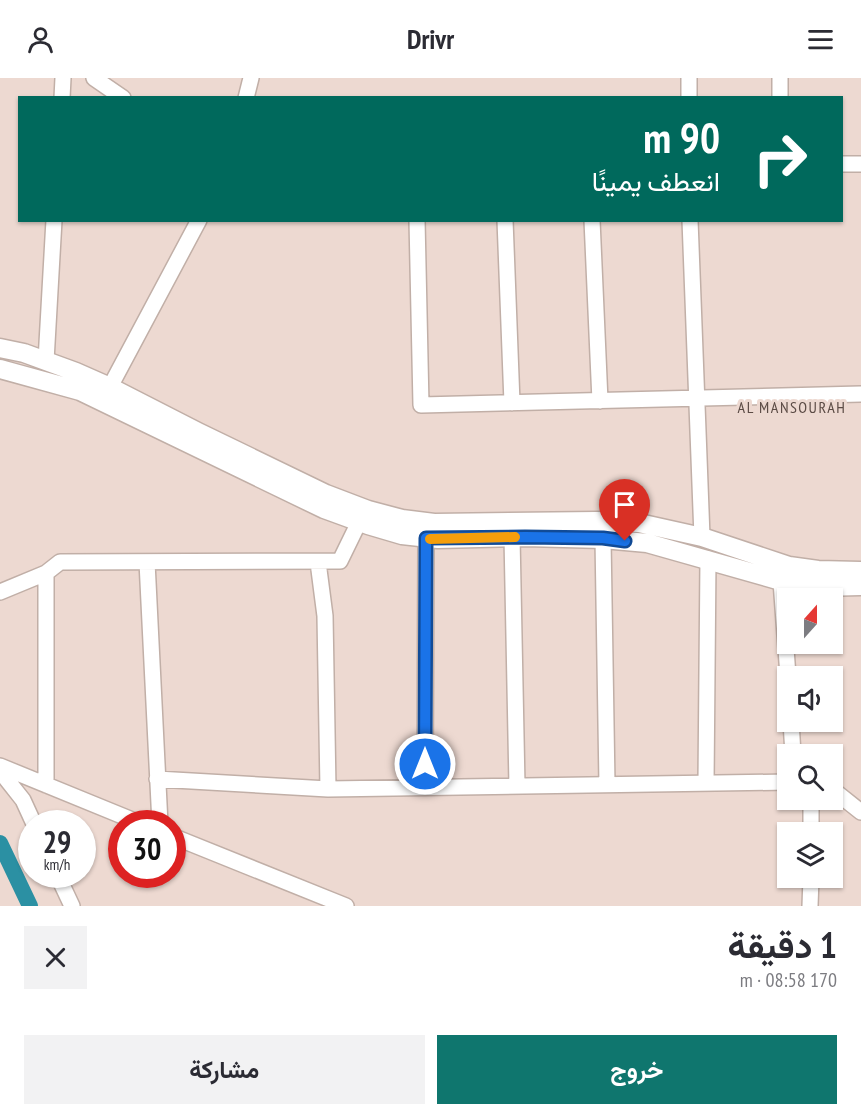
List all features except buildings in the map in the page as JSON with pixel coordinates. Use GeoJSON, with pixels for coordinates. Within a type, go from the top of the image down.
{"type":"FeatureCollection","features":[{"type":"Feature","properties":{"kind":"street"},"geometry":{"type":"LineString","coordinates":[[62,96],[63,78]]}},
{"type":"Feature","properties":{"kind":"street"},"geometry":{"type":"LineString","coordinates":[[94,78],[120,96]]}},
{"type":"Feature","properties":{"kind":"street"},"geometry":{"type":"LineString","coordinates":[[246,96],[251,78]]}},
{"type":"Feature","properties":{"kind":"street"},"geometry":{"type":"LineString","coordinates":[[689,78],[689,96]]}},
{"type":"Feature","properties":{"kind":"street"},"geometry":{"type":"LineString","coordinates":[[780,78],[780,96]]}},
{"type":"Feature","properties":{"kind":"street"},"geometry":{"type":"LineString","coordinates":[[843,164],[861,164]]}},
{"type":"Feature","properties":{"kind":"street"},"geometry":{"type":"LineString","coordinates":[[46,361],[54,222]]}},
{"type":"Feature","properties":{"kind":"street"},"geometry":{"type":"LineString","coordinates":[[110,387],[198,222]]}},
{"type":"Feature","properties":{"kind":"street"},"geometry":{"type":"LineString","coordinates":[[417,222],[421,405],[861,394]]}},
{"type":"Feature","properties":{"kind":"street"},"geometry":{"type":"LineString","coordinates":[[505,222],[512,403]]}},
{"type":"Feature","properties":{"kind":"street"},"geometry":{"type":"LineString","coordinates":[[592,222],[600,401]]}},
{"type":"Feature","properties":{"kind":"street"},"geometry":{"type":"LineString","coordinates":[[690,222],[702,537]]}},
{"type":"Feature","properties":{"kind":"street"},"geometry":{"type":"LineString","coordinates":[[0,348],[76,372],[326,494],[368,510],[402,519],[434,523],[597,521],[639,523],[702,537],[789,566],[818,570],[861,571]]}},
{"type":"Feature","properties":{"kind":"street"},"geometry":{"type":"LineString","coordinates":[[0,369],[80,391],[324,508],[402,535],[426,538],[603,538],[646,543],[781,581],[820,587],[861,586]]}},
{"type":"Feature","properties":{"kind":"street"},"geometry":{"type":"LineString","coordinates":[[0,592],[46,573],[60,562],[340,561],[359,522]]}},
{"type":"Feature","properties":{"kind":"street"},"geometry":{"type":"LineString","coordinates":[[512,537],[517,786]]}},
{"type":"Feature","properties":{"kind":"street"},"geometry":{"type":"LineString","coordinates":[[425,787],[426,538]]}},
{"type":"Feature","properties":{"kind":"street"},"geometry":{"type":"LineString","coordinates":[[603,538],[607,784]]}},
{"type":"Feature","properties":{"kind":"street"},"geometry":{"type":"LineString","coordinates":[[706,783],[708,559]]}},
{"type":"Feature","properties":{"kind":"street"},"geometry":{"type":"LineString","coordinates":[[147,562],[159,810]]}},
{"type":"Feature","properties":{"kind":"street"},"geometry":{"type":"LineString","coordinates":[[318,562],[325,616],[328,789]]}},
{"type":"Feature","properties":{"kind":"street"},"geometry":{"type":"LineString","coordinates":[[46,573],[46,785]]}},
{"type":"Feature","properties":{"kind":"street"},"geometry":{"type":"LineString","coordinates":[[781,581],[787,666]]}},
{"type":"Feature","properties":{"kind":"street"},"geometry":{"type":"LineString","coordinates":[[0,766],[108,810]]}},
{"type":"Feature","properties":{"kind":"street"},"geometry":{"type":"LineString","coordinates":[[0,771],[23,800],[28,810]]}},
{"type":"Feature","properties":{"kind":"street"},"geometry":{"type":"LineString","coordinates":[[158,779],[328,789],[777,782]]}},
{"type":"Feature","properties":{"kind":"street"},"geometry":{"type":"LineString","coordinates":[[843,798],[861,812]]}},
{"type":"Feature","properties":{"kind":"street"},"geometry":{"type":"LineString","coordinates":[[186,842],[346,906]]}},
{"type":"Feature","properties":{"kind":"street"},"geometry":{"type":"LineString","coordinates":[[64,888],[72,906]]}},
{"type":"Feature","properties":{"kind":"street"},"geometry":{"type":"LineString","coordinates":[[810,906],[811,888]]}},
{"type":"Feature","properties":{"kind":"waterway"},"geometry":{"type":"LineString","coordinates":[[0,843],[30,906]]}},
{"type":"Feature","properties":{"kind":"slow traffic"},"geometry":{"type":"LineString","coordinates":[[430,539],[515,537]]}},
{"type":"Feature","properties":{"kind":"district","name":"AL MANSOURAH"},"geometry":{"type":"Point","coordinates":[792,407]}},
{"type":"Feature","properties":{"kind":"route"},"geometry":{"type":"LineString","coordinates":[[425,764],[426,538],[603,538],[625,541]]}}]}
